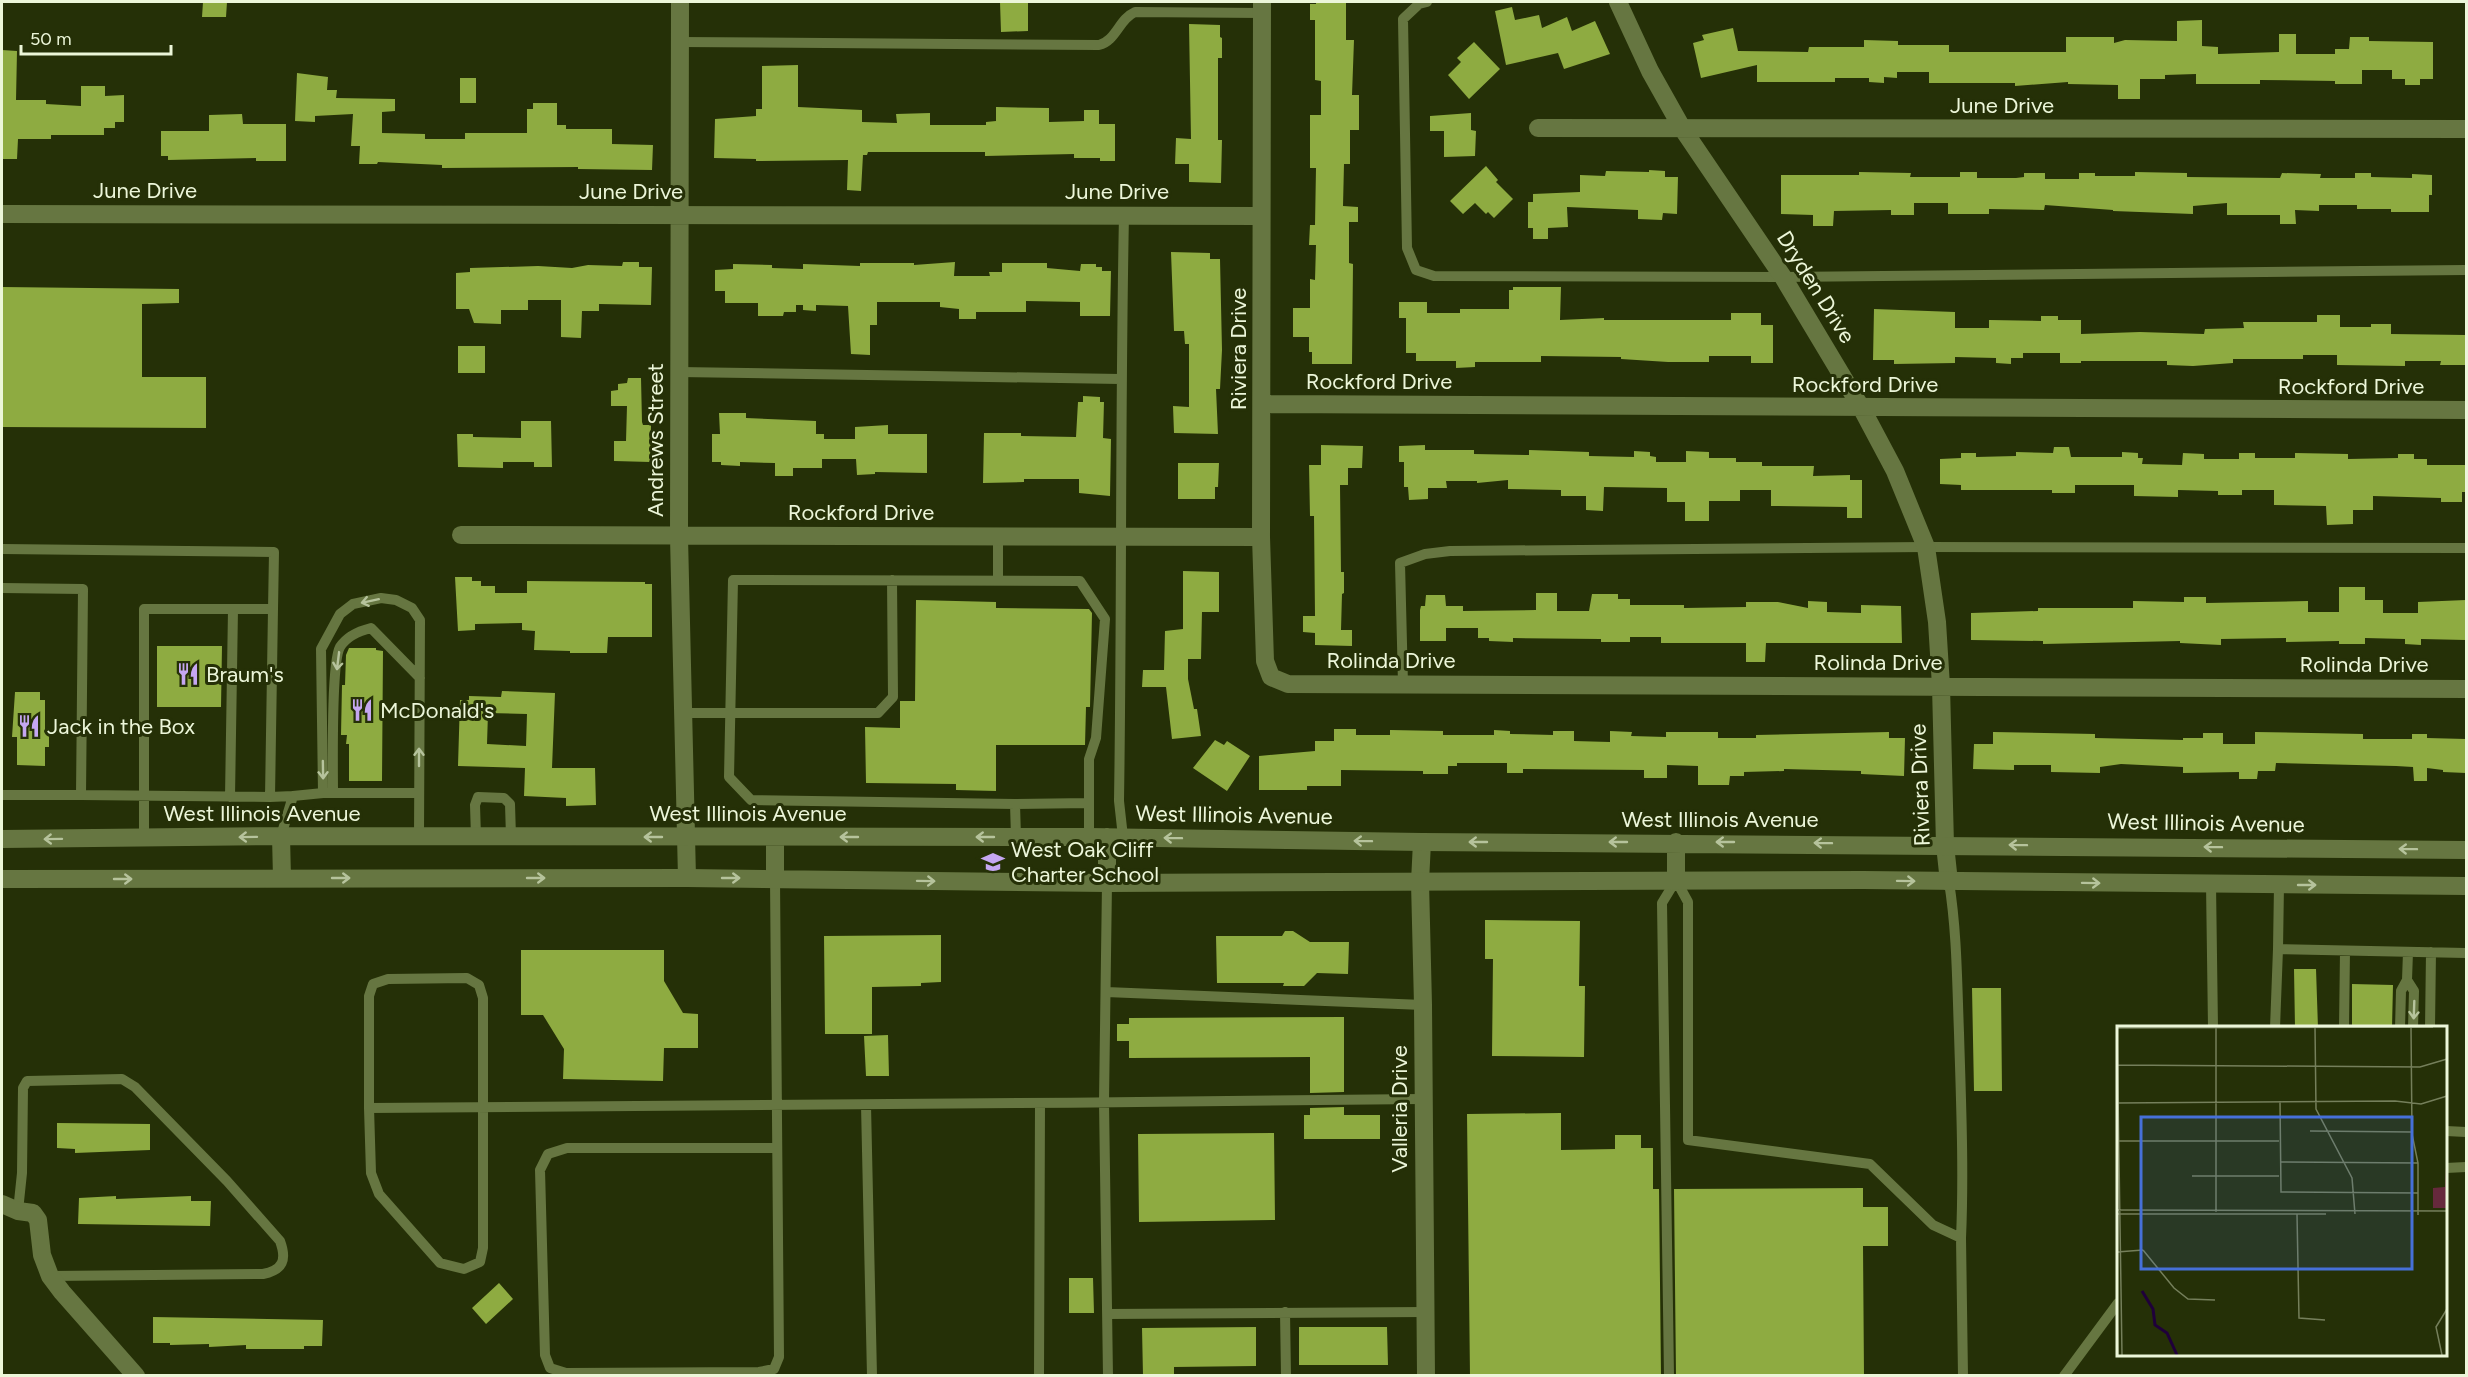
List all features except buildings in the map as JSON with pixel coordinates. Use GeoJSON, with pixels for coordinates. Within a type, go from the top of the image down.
{"type":"FeatureCollection","features":[{"type":"Feature","properties":{"kind":"street","name":"Andrews Street"},"geometry":{"type":"LineString","coordinates":[[680,2],[680,537],[687,878]]}},
{"type":"Feature","properties":{"kind":"street","name":"Dryden Drive"},"geometry":{"type":"LineString","coordinates":[[1618,2],[1650,71],[1682,128],[1783,277],[1862,409],[1895,471],[1926,548],[1937,622],[1941,686]]}},
{"type":"Feature","properties":{"kind":"street","name":"Riviera Drive"},"geometry":{"type":"LineString","coordinates":[[1262,7],[1261,537],[1265,661],[1271,677],[1288,684]]}},
{"type":"Feature","properties":{"kind":"street","name":"June Drive"},"geometry":{"type":"LineString","coordinates":[[1538,128],[2466,129]]}},
{"type":"Feature","properties":{"kind":"street","name":"June Drive"},"geometry":{"type":"LineString","coordinates":[[2,214],[1261,216]]}},
{"type":"Feature","properties":{"kind":"street","name":"Rockford Drive"},"geometry":{"type":"LineString","coordinates":[[1263,404],[2466,411]]}},
{"type":"Feature","properties":{"kind":"street","name":"Rockford Drive"},"geometry":{"type":"LineString","coordinates":[[462,536],[1261,537]]}},
{"type":"Feature","properties":{"kind":"street","name":"Rolinda Drive"},"geometry":{"type":"LineString","coordinates":[[1288,684],[2466,689]]}},
{"type":"Feature","properties":{"kind":"street","name":"Riviera Drive"},"geometry":{"type":"LineString","coordinates":[[1941,686],[1945,845],[1949,882]]}},
{"type":"Feature","properties":{"kind":"street","name":"West Illinois Avenue"},"geometry":{"type":"LineString","coordinates":[[2,839],[281,836],[1106,837],[1422,842],[1676,842],[2466,850]]}},
{"type":"Feature","properties":{"kind":"street"},"geometry":{"type":"LineString","coordinates":[[281,836],[282,878]]}},
{"type":"Feature","properties":{"kind":"street"},"geometry":{"type":"LineString","coordinates":[[775,837],[775,879]]}},
{"type":"Feature","properties":{"kind":"street"},"geometry":{"type":"LineString","coordinates":[[1106,837],[1107,883]]}},
{"type":"Feature","properties":{"kind":"street","name":"Valleria Drive"},"geometry":{"type":"LineString","coordinates":[[1422,842],[1420,882],[1426,1376]]}},
{"type":"Feature","properties":{"kind":"street"},"geometry":{"type":"LineString","coordinates":[[1676,842],[1676,880]]}},
{"type":"Feature","properties":{"kind":"street"},"geometry":{"type":"LineString","coordinates":[[2,879],[687,878],[1107,883],[1676,880],[2466,886]]}},
{"type":"Feature","properties":{"kind":"street"},"geometry":{"type":"LineString","coordinates":[[7,1211],[33,1213],[38,1220],[42,1255],[50,1276],[136,1376]]}},
{"type":"Feature","properties":{"kind":"lane"},"geometry":{"type":"LineString","coordinates":[[1427,2],[1419,4],[1403,19],[1407,248],[1416,270],[1434,276],[1783,277],[2466,270]]}},
{"type":"Feature","properties":{"kind":"lane"},"geometry":{"type":"LineString","coordinates":[[680,42],[1099,45],[1106,43],[1128,15],[1135,12],[1262,7]]}},
{"type":"Feature","properties":{"kind":"lane"},"geometry":{"type":"LineString","coordinates":[[1106,837],[1119,801],[1122,536],[1120,379],[1124,216]]}},
{"type":"Feature","properties":{"kind":"lane"},"geometry":{"type":"LineString","coordinates":[[680,372],[1120,379]]}},
{"type":"Feature","properties":{"kind":"lane"},"geometry":{"type":"LineString","coordinates":[[998,536],[998,580]]}},
{"type":"Feature","properties":{"kind":"lane"},"geometry":{"type":"LineString","coordinates":[[1403,684],[1400,563],[1425,554],[1450,551],[1926,548],[2466,548]]}},
{"type":"Feature","properties":{"kind":"lane"},"geometry":{"type":"LineString","coordinates":[[2,549],[274,552],[270,797]]}},
{"type":"Feature","properties":{"kind":"lane"},"geometry":{"type":"LineString","coordinates":[[1089,803],[751,800],[729,777],[733,580],[1080,581],[1105,619],[1096,738],[1089,759],[1089,803],[1106,837]]}},
{"type":"Feature","properties":{"kind":"lane"},"geometry":{"type":"LineString","coordinates":[[685,713],[878,713],[893,697],[892,580]]}},
{"type":"Feature","properties":{"kind":"lane"},"geometry":{"type":"LineString","coordinates":[[2,588],[83,589],[81,795]]}},
{"type":"Feature","properties":{"kind":"lane"},"geometry":{"type":"LineString","coordinates":[[328,793],[321,649],[335,628],[340,614],[353,604],[381,598],[396,600],[412,609],[420,620],[419,837]]}},
{"type":"Feature","properties":{"kind":"lane"},"geometry":{"type":"LineString","coordinates":[[144,838],[144,609],[273,609]]}},
{"type":"Feature","properties":{"kind":"lane"},"geometry":{"type":"LineString","coordinates":[[230,797],[233,609]]}},
{"type":"Feature","properties":{"kind":"lane"},"geometry":{"type":"LineString","coordinates":[[328,793],[339,649],[356,632],[371,627],[420,678]]}},
{"type":"Feature","properties":{"kind":"lane"},"geometry":{"type":"LineString","coordinates":[[2,795],[270,797],[328,793],[419,793]]}},
{"type":"Feature","properties":{"kind":"lane"},"geometry":{"type":"LineString","coordinates":[[281,836],[293,796]]}},
{"type":"Feature","properties":{"kind":"lane"},"geometry":{"type":"LineString","coordinates":[[476,837],[475,805],[478,797],[504,798],[510,804],[511,837]]}},
{"type":"Feature","properties":{"kind":"lane"},"geometry":{"type":"LineString","coordinates":[[1015,804],[1016,837]]}},
{"type":"Feature","properties":{"kind":"lane"},"geometry":{"type":"LineString","coordinates":[[775,879],[779,1358],[774,1369],[759,1372],[566,1373],[550,1368],[545,1356],[540,1170],[548,1154],[567,1148],[777,1148]]}},
{"type":"Feature","properties":{"kind":"lane"},"geometry":{"type":"LineString","coordinates":[[1676,880],[1688,902],[1688,1140],[1870,1164],[1933,1225],[1961,1238]]}},
{"type":"Feature","properties":{"kind":"lane"},"geometry":{"type":"LineString","coordinates":[[1669,1376],[1662,903],[1676,880]]}},
{"type":"Feature","properties":{"kind":"lane"},"geometry":{"type":"LineString","coordinates":[[1949,882],[1953,905],[1957,977],[1964,1169],[1961,1238],[1963,1376]]}},
{"type":"Feature","properties":{"kind":"lane"},"geometry":{"type":"LineString","coordinates":[[1107,883],[1104,1102],[1108,1376]]}},
{"type":"Feature","properties":{"kind":"lane"},"geometry":{"type":"LineString","coordinates":[[2211,884],[2213,1026]]}},
{"type":"Feature","properties":{"kind":"lane"},"geometry":{"type":"LineString","coordinates":[[2275,1026],[2279,885]]}},
{"type":"Feature","properties":{"kind":"lane"},"geometry":{"type":"LineString","coordinates":[[2278,950],[2466,953]]}},
{"type":"Feature","properties":{"kind":"lane"},"geometry":{"type":"LineString","coordinates":[[2344,951],[2344,1026]]}},
{"type":"Feature","properties":{"kind":"lane"},"geometry":{"type":"LineString","coordinates":[[2408,952],[2408,980],[2415,992],[2414,1026]]}},
{"type":"Feature","properties":{"kind":"lane"},"geometry":{"type":"LineString","coordinates":[[2430,1026],[2431,952]]}},
{"type":"Feature","properties":{"kind":"lane"},"geometry":{"type":"LineString","coordinates":[[466,978],[479,985],[483,998],[483,1248],[480,1262],[464,1269],[440,1263],[379,1194],[371,1173],[369,1108],[369,996],[374,984],[388,979],[466,978]]}},
{"type":"Feature","properties":{"kind":"lane"},"geometry":{"type":"LineString","coordinates":[[2400,1026],[2401,992],[2408,980]]}},
{"type":"Feature","properties":{"kind":"lane"},"geometry":{"type":"LineString","coordinates":[[1106,993],[1423,1005]]}},
{"type":"Feature","properties":{"kind":"lane"},"geometry":{"type":"LineString","coordinates":[[7,1211],[22,1173],[23,1088],[27,1081],[123,1079],[135,1087],[226,1181],[280,1241],[285,1253],[283,1264],[276,1271],[263,1274],[50,1276]]}},
{"type":"Feature","properties":{"kind":"lane"},"geometry":{"type":"LineString","coordinates":[[369,1108],[1422,1099]]}},
{"type":"Feature","properties":{"kind":"lane"},"geometry":{"type":"LineString","coordinates":[[1039,1376],[1040,1103]]}},
{"type":"Feature","properties":{"kind":"lane"},"geometry":{"type":"LineString","coordinates":[[866,1105],[872,1376]]}},
{"type":"Feature","properties":{"kind":"lane"},"geometry":{"type":"LineString","coordinates":[[2447,1131],[2466,1132]]}},
{"type":"Feature","properties":{"kind":"lane"},"geometry":{"type":"LineString","coordinates":[[2447,1168],[2466,1167]]}},
{"type":"Feature","properties":{"kind":"lane"},"geometry":{"type":"LineString","coordinates":[[2064,1376],[2117,1304]]}},
{"type":"Feature","properties":{"kind":"lane"},"geometry":{"type":"LineString","coordinates":[[1285,1312],[1286,1376]]}},
{"type":"Feature","properties":{"kind":"lane"},"geometry":{"type":"LineString","coordinates":[[1107,1314],[1425,1312]]}},
{"type":"Feature","properties":{"kind":"place","name":"Braum's"},"geometry":{"type":"Point","coordinates":[188,674]}},
{"type":"Feature","properties":{"kind":"place","name":"McDonald's"},"geometry":{"type":"Point","coordinates":[362,710]}},
{"type":"Feature","properties":{"kind":"place","name":"Jack in the Box"},"geometry":{"type":"Point","coordinates":[29,726]}},
{"type":"Feature","properties":{"kind":"place","name":"West Oak Cliff Charter School"},"geometry":{"type":"Point","coordinates":[993,862]}}]}
